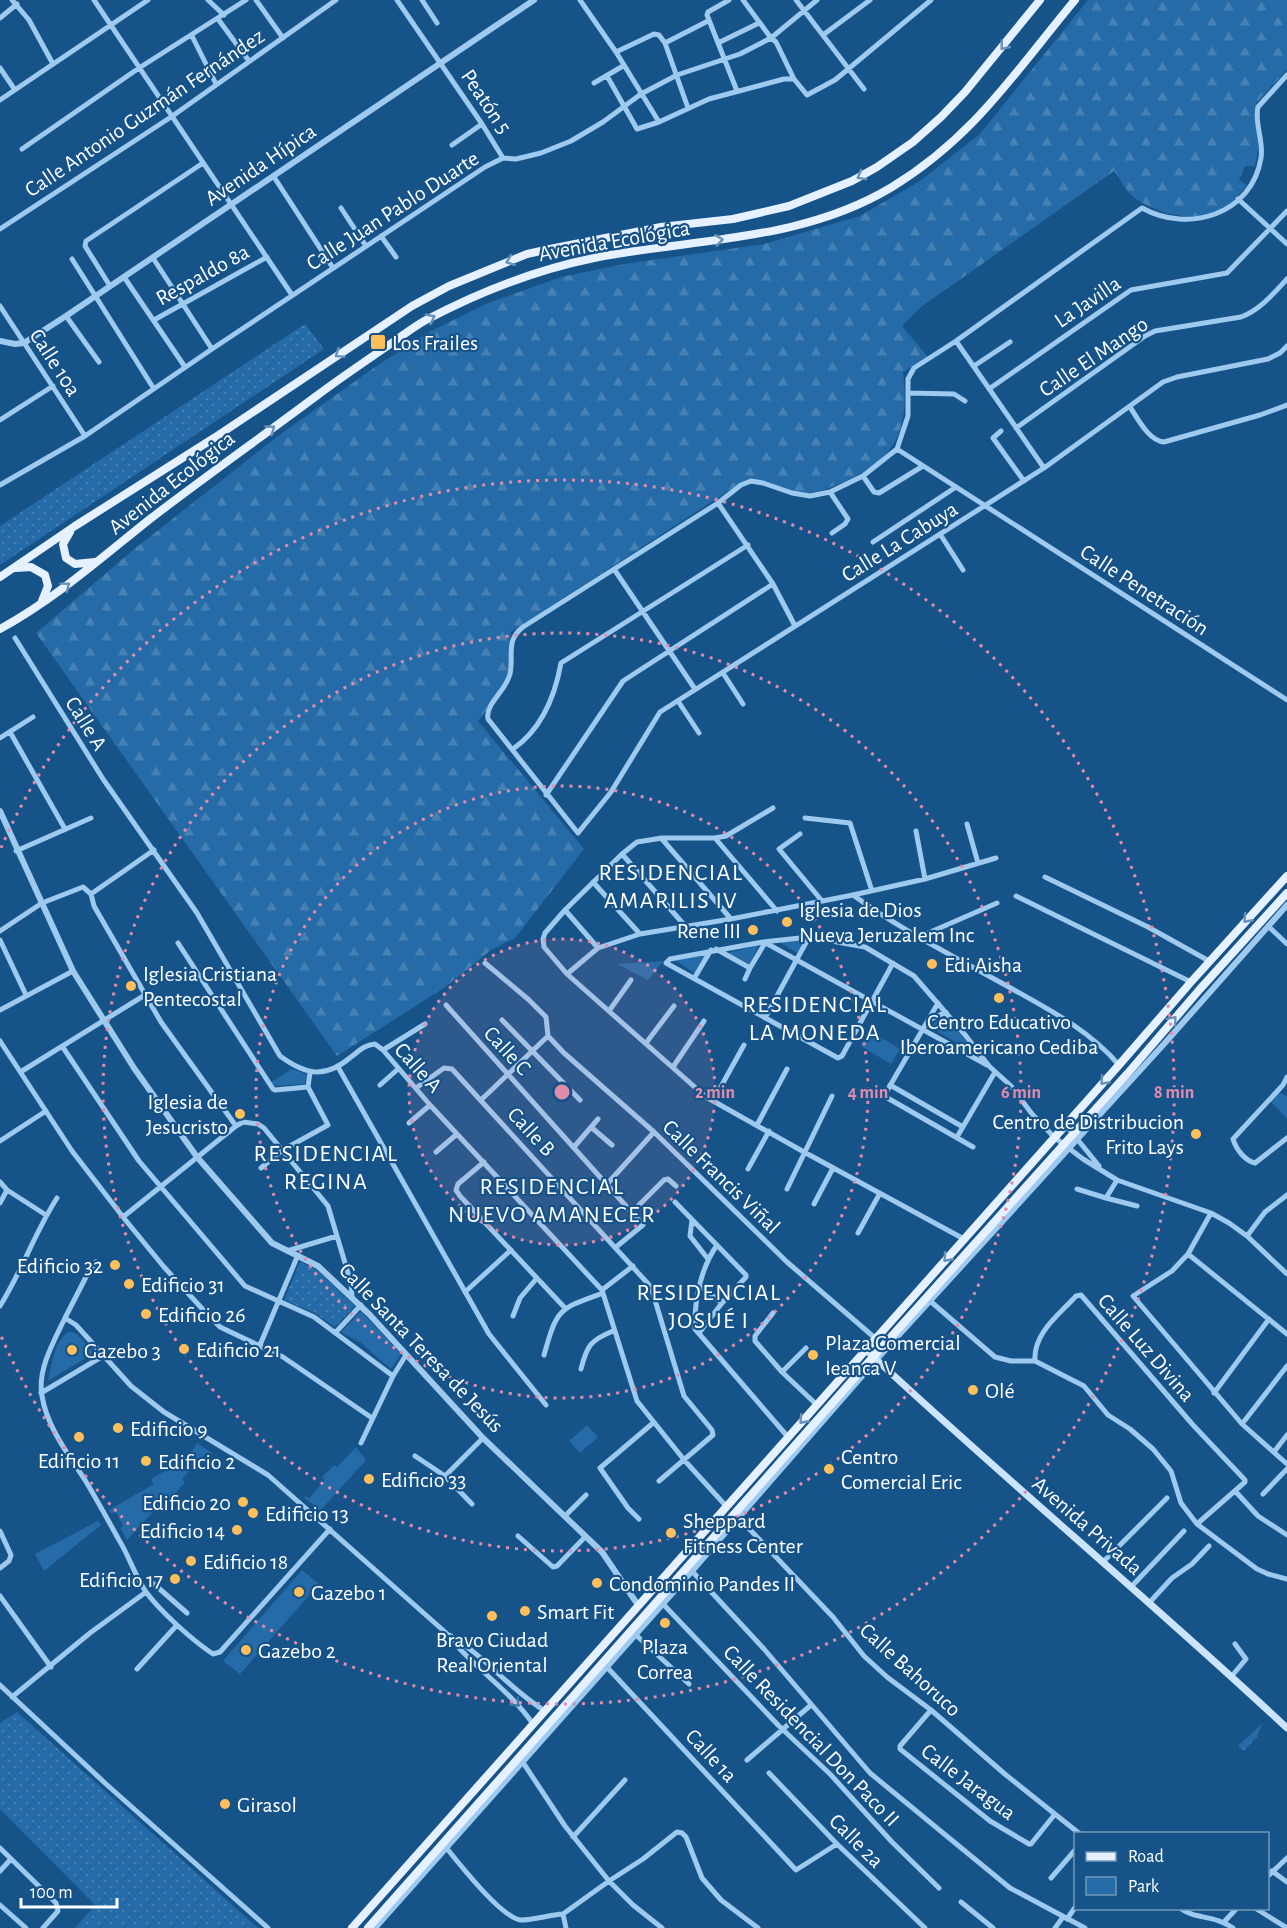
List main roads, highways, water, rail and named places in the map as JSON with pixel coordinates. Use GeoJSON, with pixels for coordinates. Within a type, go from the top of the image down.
{"type":"FeatureCollection","features":[{"type":"Feature","properties":{"kind":"main road"},"geometry":{"type":"LineString","coordinates":[[0,577],[412,306],[449,286],[527,254],[661,227],[734,219],[789,206],[869,172],[913,142],[966,92],[1040,0]]}},
{"type":"Feature","properties":{"kind":"main road","name":"Avenida Ecológica"},"geometry":{"type":"LineString","coordinates":[[0,629],[38,607],[207,476],[347,372],[423,321],[496,286],[529,274],[593,258],[739,238],[797,226],[859,204],[891,187],[949,146],[983,114],[1075,0]]}},
{"type":"Feature","properties":{"kind":"main road"},"geometry":{"type":"LineString","coordinates":[[75,526],[63,544],[66,558],[80,564],[98,562]]}},
{"type":"Feature","properties":{"kind":"main road"},"geometry":{"type":"LineString","coordinates":[[9,570],[31,567],[45,575],[48,581],[47,592],[38,607]]}},
{"type":"Feature","properties":{"kind":"main road"},"geometry":{"type":"LineString","coordinates":[[352,1928],[1119,1065],[1191,981],[1287,876]]}},
{"type":"Feature","properties":{"kind":"main road"},"geometry":{"type":"LineString","coordinates":[[368,1928],[444,1846],[875,1358],[1075,1136],[1287,893]]}},
{"type":"Feature","properties":{"kind":"main road","name":"Avenida Privada"},"geometry":{"type":"LineString","coordinates":[[865,1349],[1287,1728]]}},
{"type":"Feature","properties":{"kind":"place","name":"Los Frailes"},"geometry":{"type":"Point","coordinates":[378,342]}},
{"type":"Feature","properties":{"kind":"place","name":"Iglesia de Dios Nueva Jeruzalem Inc"},"geometry":{"type":"Point","coordinates":[787,922]}},
{"type":"Feature","properties":{"kind":"place","name":"Rene III"},"geometry":{"type":"Point","coordinates":[753,930]}},
{"type":"Feature","properties":{"kind":"place","name":"Edi Aisha"},"geometry":{"type":"Point","coordinates":[932,964]}},
{"type":"Feature","properties":{"kind":"place","name":"Iglesia Cristiana Pentecostal"},"geometry":{"type":"Point","coordinates":[131,986]}},
{"type":"Feature","properties":{"kind":"place","name":"Centro Educativo Iberoamericano Cediba"},"geometry":{"type":"Point","coordinates":[999,998]}},
{"type":"Feature","properties":{"kind":"place","name":"Iglesia de Jesucristo"},"geometry":{"type":"Point","coordinates":[240,1114]}},
{"type":"Feature","properties":{"kind":"place","name":"Centro de Distribucion Frito Lays"},"geometry":{"type":"Point","coordinates":[1196,1134]}},
{"type":"Feature","properties":{"kind":"place","name":"Edificio 32"},"geometry":{"type":"Point","coordinates":[115,1265]}},
{"type":"Feature","properties":{"kind":"place","name":"Edificio 31"},"geometry":{"type":"Point","coordinates":[129,1284]}},
{"type":"Feature","properties":{"kind":"place","name":"Edificio 26"},"geometry":{"type":"Point","coordinates":[146,1314]}},
{"type":"Feature","properties":{"kind":"place","name":"Edificio 21"},"geometry":{"type":"Point","coordinates":[184,1349]}},
{"type":"Feature","properties":{"kind":"place","name":"Gazebo 3"},"geometry":{"type":"Point","coordinates":[72,1350]}},
{"type":"Feature","properties":{"kind":"place","name":"Plaza Comercial Ieanca V"},"geometry":{"type":"Point","coordinates":[813,1355]}},
{"type":"Feature","properties":{"kind":"place","name":"Olé"},"geometry":{"type":"Point","coordinates":[973,1390]}},
{"type":"Feature","properties":{"kind":"place","name":"Edificio 9"},"geometry":{"type":"Point","coordinates":[118,1428]}},
{"type":"Feature","properties":{"kind":"place","name":"Edificio 11"},"geometry":{"type":"Point","coordinates":[79,1437]}},
{"type":"Feature","properties":{"kind":"place","name":"Edificio 2"},"geometry":{"type":"Point","coordinates":[146,1461]}},
{"type":"Feature","properties":{"kind":"place","name":"Centro Comercial Eric"},"geometry":{"type":"Point","coordinates":[829,1469]}},
{"type":"Feature","properties":{"kind":"place","name":"Edificio 33"},"geometry":{"type":"Point","coordinates":[369,1479]}},
{"type":"Feature","properties":{"kind":"place","name":"Edificio 20"},"geometry":{"type":"Point","coordinates":[243,1502]}},
{"type":"Feature","properties":{"kind":"place","name":"Edificio 13"},"geometry":{"type":"Point","coordinates":[253,1513]}},
{"type":"Feature","properties":{"kind":"place","name":"Edificio 14"},"geometry":{"type":"Point","coordinates":[237,1530]}},
{"type":"Feature","properties":{"kind":"place","name":"Sheppard Fitness Center"},"geometry":{"type":"Point","coordinates":[671,1533]}},
{"type":"Feature","properties":{"kind":"place","name":"Edificio 18"},"geometry":{"type":"Point","coordinates":[191,1561]}},
{"type":"Feature","properties":{"kind":"place","name":"Edificio 17"},"geometry":{"type":"Point","coordinates":[175,1579]}},
{"type":"Feature","properties":{"kind":"place","name":"Condominio Pandes II"},"geometry":{"type":"Point","coordinates":[597,1583]}},
{"type":"Feature","properties":{"kind":"place","name":"Gazebo 1"},"geometry":{"type":"Point","coordinates":[299,1592]}},
{"type":"Feature","properties":{"kind":"place","name":"Smart Fit"},"geometry":{"type":"Point","coordinates":[525,1611]}},
{"type":"Feature","properties":{"kind":"place","name":"Bravo Ciudad Real Oriental"},"geometry":{"type":"Point","coordinates":[492,1616]}},
{"type":"Feature","properties":{"kind":"place","name":"Plaza Correa"},"geometry":{"type":"Point","coordinates":[665,1623]}},
{"type":"Feature","properties":{"kind":"place","name":"Gazebo 2"},"geometry":{"type":"Point","coordinates":[246,1650]}},
{"type":"Feature","properties":{"kind":"place","name":"Girasol"},"geometry":{"type":"Point","coordinates":[225,1804]}},
{"type":"Feature","properties":{"kind":"district","name":"RESIDENCIAL AMARILIS IV"},"geometry":{"type":"Point","coordinates":[671,886]}},
{"type":"Feature","properties":{"kind":"district","name":"RESIDENCIAL LA MONEDA"},"geometry":{"type":"Point","coordinates":[815,1018]}},
{"type":"Feature","properties":{"kind":"district","name":"RESIDENCIAL REGINA"},"geometry":{"type":"Point","coordinates":[326,1167]}},
{"type":"Feature","properties":{"kind":"district","name":"RESIDENCIAL NUEVO AMANECER"},"geometry":{"type":"Point","coordinates":[552,1200]}},
{"type":"Feature","properties":{"kind":"district","name":"RESIDENCIAL JOSUÉ I"},"geometry":{"type":"Point","coordinates":[709,1306]}}]}
